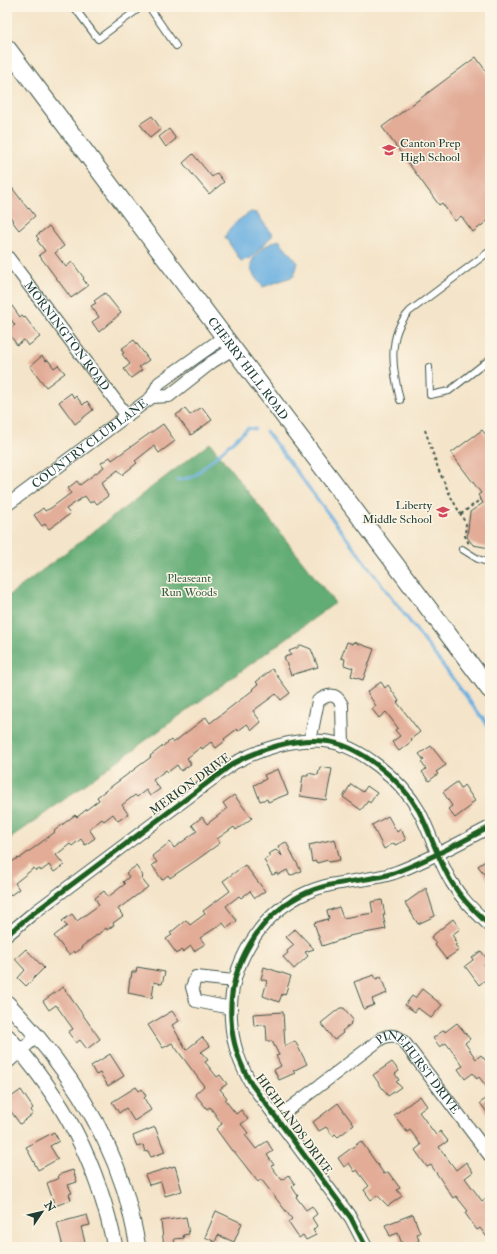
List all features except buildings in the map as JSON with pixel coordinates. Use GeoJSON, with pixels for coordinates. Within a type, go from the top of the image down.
{"type":"FeatureCollection","features":[{"type":"Feature","properties":{"kind":"main road","name":"CHERRY HILL ROAD"},"geometry":{"type":"LineString","coordinates":[[7,48],[490,690]]}},
{"type":"Feature","properties":{"kind":"street","name":"MORNINGTON ROAD"},"geometry":{"type":"LineString","coordinates":[[7,256],[127,416]]}},
{"type":"Feature","properties":{"kind":"street","name":"COUNTRY CLUB LANE"},"geometry":{"type":"LineString","coordinates":[[7,505],[152,397],[159,383],[229,343]]}},
{"type":"Feature","properties":{"kind":"street"},"geometry":{"type":"LineString","coordinates":[[310,741],[318,701],[325,696],[334,695],[339,699],[342,705],[343,746]]}},
{"type":"Feature","properties":{"kind":"street","name":"MERION DRIVE"},"geometry":{"type":"LineString","coordinates":[[7,935],[37,910],[234,763],[270,747],[310,741],[325,741],[343,746],[369,760],[386,772],[399,784],[418,811],[451,882],[472,908],[490,926]]}},
{"type":"Feature","properties":{"kind":"street","name":"HIGHLANDS DRIVE"},"geometry":{"type":"LineString","coordinates":[[366,1247],[351,1218],[252,1085],[241,1064],[233,1037],[230,1008],[234,981],[243,958],[256,935],[274,914],[293,900],[307,892],[326,886],[392,873],[438,854],[490,827]]}},
{"type":"Feature","properties":{"kind":"street"},"geometry":{"type":"LineString","coordinates":[[230,1008],[196,1001],[192,987],[196,977],[234,981]]}},
{"type":"Feature","properties":{"kind":"street"},"geometry":{"type":"LineString","coordinates":[[7,1003],[37,1036],[60,1066],[81,1097],[100,1130],[115,1163],[127,1200],[138,1247]]}},
{"type":"Feature","properties":{"kind":"street","name":"PINEHURST DRIVE"},"geometry":{"type":"LineString","coordinates":[[277,1118],[382,1038],[388,1035],[396,1036],[404,1042],[490,1156]]}},
{"type":"Feature","properties":{"kind":"street"},"geometry":{"type":"LineString","coordinates":[[7,1036],[43,1079],[63,1109],[80,1139],[94,1170],[110,1221],[115,1247]]}},
{"type":"Feature","properties":{"kind":"street"},"geometry":{"type":"LineString","coordinates":[[7,1063],[37,1036]]}},
{"type":"Feature","properties":{"kind":"street"},"geometry":{"type":"LineString","coordinates":[[94,1170],[115,1163]]}},
{"type":"Feature","properties":{"kind":"lane"},"geometry":{"type":"LineString","coordinates":[[74,7],[98,39],[141,7]]}},
{"type":"Feature","properties":{"kind":"lane"},"geometry":{"type":"LineString","coordinates":[[149,7],[176,46]]}},
{"type":"Feature","properties":{"kind":"lane"},"geometry":{"type":"LineString","coordinates":[[400,400],[395,380],[394,344],[398,326],[410,312],[490,251]]}},
{"type":"Feature","properties":{"kind":"lane"},"geometry":{"type":"LineString","coordinates":[[429,367],[430,395],[448,391],[490,359]]}},
{"type":"Feature","properties":{"kind":"lane"},"geometry":{"type":"LineString","coordinates":[[462,549],[478,559],[490,563]]}},
{"type":"Feature","properties":{"kind":"path"},"geometry":{"type":"LineString","coordinates":[[425,430],[439,472],[451,498],[466,524],[465,536],[468,544]]}},
{"type":"Feature","properties":{"kind":"path"},"geometry":{"type":"LineString","coordinates":[[461,514],[481,499]]}},
{"type":"Feature","properties":{"kind":"green space","name":"Pleaseant Run Woods"},"geometry":{"type":"Polygon","coordinates":[[[210,443],[335,603],[7,841],[7,597],[210,443]]]}},
{"type":"Feature","properties":{"kind":"water"},"geometry":{"type":"Polygon","coordinates":[[[251,212],[256,213],[273,235],[251,258],[241,261],[225,237],[239,220],[251,212]]]}},
{"type":"Feature","properties":{"kind":"water"},"geometry":{"type":"Polygon","coordinates":[[[279,240],[298,263],[294,276],[263,287],[253,273],[251,263],[260,250],[279,240]]]}},
{"type":"Feature","properties":{"kind":"waterway"},"geometry":{"type":"LineString","coordinates":[[177,480],[193,477],[248,428],[255,429]]}},
{"type":"Feature","properties":{"kind":"waterway"},"geometry":{"type":"LineString","coordinates":[[266,431],[490,728]]}},
{"type":"Feature","properties":{"kind":"cycle path"},"geometry":{"type":"LineString","coordinates":[[7,935],[31,915],[234,763],[266,749],[301,741],[324,741],[351,749],[365,757],[391,776],[419,811],[452,883],[474,911],[490,926]]}},
{"type":"Feature","properties":{"kind":"cycle path"},"geometry":{"type":"LineString","coordinates":[[366,1247],[351,1218],[252,1085],[244,1070],[237,1054],[231,1019],[231,999],[235,980],[241,962],[250,944],[261,928],[275,913],[290,901],[308,892],[329,885],[394,873],[431,857],[490,827]]}},
{"type":"Feature","properties":{"kind":"place","name":"Canton Prep High School"},"geometry":{"type":"Point","coordinates":[389,150]}},
{"type":"Feature","properties":{"kind":"place","name":"Liberty Middle School"},"geometry":{"type":"Point","coordinates":[443,512]}}]}
